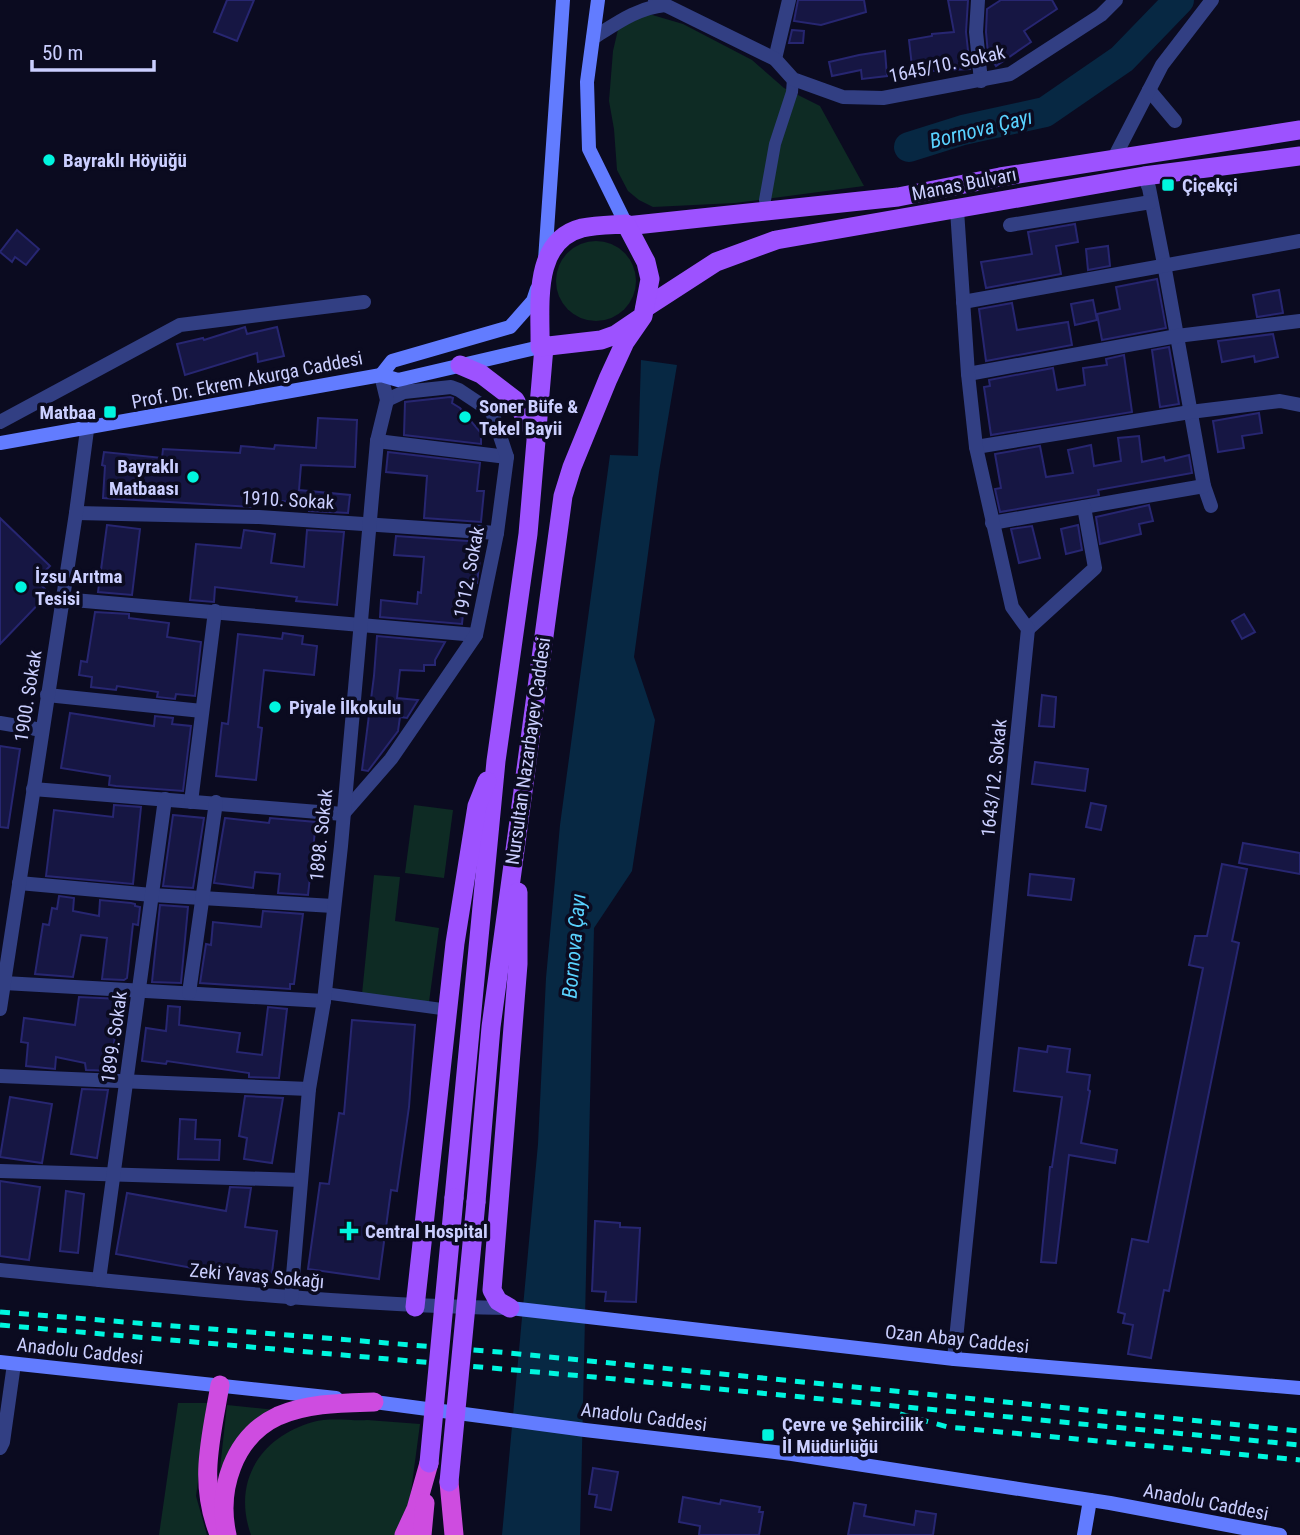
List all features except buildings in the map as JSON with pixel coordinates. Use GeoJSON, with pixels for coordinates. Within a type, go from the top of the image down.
{"type":"FeatureCollection","features":[{"type":"Feature","properties":{"kind":"highway"},"geometry":{"type":"LineString","coordinates":[[219,1535],[206,1482],[220,1385]]}},
{"type":"Feature","properties":{"kind":"highway"},"geometry":{"type":"LineString","coordinates":[[227,1535],[224,1495],[229,1471],[253,1434],[277,1417],[293,1411],[323,1404],[374,1402]]}},
{"type":"Feature","properties":{"kind":"highway"},"geometry":{"type":"LineString","coordinates":[[404,1535],[416,1509],[429,1463]]}},
{"type":"Feature","properties":{"kind":"highway"},"geometry":{"type":"LineString","coordinates":[[422,1535],[429,1463]]}},
{"type":"Feature","properties":{"kind":"highway"},"geometry":{"type":"LineString","coordinates":[[444,1535],[449,1482]]}},
{"type":"Feature","properties":{"kind":"highway"},"geometry":{"type":"LineString","coordinates":[[449,1482],[454,1535]]}},
{"type":"Feature","properties":{"kind":"main road"},"geometry":{"type":"LineString","coordinates":[[563,0],[543,268],[542,347],[601,340],[615,335],[644,312],[650,279],[646,262],[589,149],[587,82],[598,0]]}},
{"type":"Feature","properties":{"kind":"main road","name":"Manas Bulvarı"},"geometry":{"type":"LineString","coordinates":[[626,225],[898,197],[1000,177],[1300,130]]}},
{"type":"Feature","properties":{"kind":"main road","name":"Manas Bulvarı"},"geometry":{"type":"LineString","coordinates":[[644,312],[716,262],[776,240],[1144,176],[1300,156]]}},
{"type":"Feature","properties":{"kind":"main road"},"geometry":{"type":"LineString","coordinates":[[381,374],[392,361],[510,327],[533,301],[543,268],[554,246],[580,229],[626,225]]}},
{"type":"Feature","properties":{"kind":"main road","name":"Nursultan Nazarbayev Caddesi"},"geometry":{"type":"LineString","coordinates":[[449,1482],[491,1027],[564,496],[572,467],[608,379],[625,342],[644,312]]}},
{"type":"Feature","properties":{"kind":"main road","name":"Nursultan Nazarbayev Caddesi"},"geometry":{"type":"LineString","coordinates":[[429,1463],[496,761],[528,534],[542,347]]}},
{"type":"Feature","properties":{"kind":"main road","name":"Prof. Dr. Ekrem Akurga Caddesi"},"geometry":{"type":"LineString","coordinates":[[0,443],[381,374],[398,380],[542,347]]}},
{"type":"Feature","properties":{"kind":"main road"},"geometry":{"type":"LineString","coordinates":[[460,365],[481,374],[515,400],[536,437]]}},
{"type":"Feature","properties":{"kind":"main road"},"geometry":{"type":"LineString","coordinates":[[415,1307],[464,882],[477,806],[496,761]]}},
{"type":"Feature","properties":{"kind":"main road"},"geometry":{"type":"LineString","coordinates":[[510,1308],[498,1301],[492,1290],[518,964],[516,842]]}},
{"type":"Feature","properties":{"kind":"main road","name":"Ozan Abay Caddesi"},"geometry":{"type":"LineString","coordinates":[[510,1308],[954,1359],[1300,1388]]}},
{"type":"Feature","properties":{"kind":"main road","name":"Anadolu Caddesi"},"geometry":{"type":"LineString","coordinates":[[7,1363],[374,1402],[803,1455],[1090,1500],[1280,1535]]}},
{"type":"Feature","properties":{"kind":"main road"},"geometry":{"type":"LineString","coordinates":[[1084,1535],[1090,1500]]}},
{"type":"Feature","properties":{"kind":"street"},"geometry":{"type":"LineString","coordinates":[[554,0],[561,21]]}},
{"type":"Feature","properties":{"kind":"street"},"geometry":{"type":"LineString","coordinates":[[775,60],[789,0]]}},
{"type":"Feature","properties":{"kind":"street"},"geometry":{"type":"LineString","coordinates":[[978,0],[976,32],[981,80]]}},
{"type":"Feature","properties":{"kind":"street","name":"1645/10. Sokak"},"geometry":{"type":"LineString","coordinates":[[661,3],[775,60],[793,79],[843,97],[883,98],[1010,74],[1101,15],[1116,0]]}},
{"type":"Feature","properties":{"kind":"street"},"geometry":{"type":"LineString","coordinates":[[1114,158],[1167,56],[1212,0]]}},
{"type":"Feature","properties":{"kind":"street"},"geometry":{"type":"LineString","coordinates":[[593,38],[634,13],[661,3]]}},
{"type":"Feature","properties":{"kind":"street"},"geometry":{"type":"LineString","coordinates":[[765,200],[775,144],[792,92],[793,79]]}},
{"type":"Feature","properties":{"kind":"street"},"geometry":{"type":"LineString","coordinates":[[1149,90],[1175,121]]}},
{"type":"Feature","properties":{"kind":"street"},"geometry":{"type":"LineString","coordinates":[[1144,176],[1164,264],[1204,485],[1211,506]]}},
{"type":"Feature","properties":{"kind":"street"},"geometry":{"type":"LineString","coordinates":[[1010,225],[1151,202]]}},
{"type":"Feature","properties":{"kind":"street"},"geometry":{"type":"LineString","coordinates":[[957,210],[968,374],[976,447],[1012,607],[1028,629],[1094,568],[1084,507]]}},
{"type":"Feature","properties":{"kind":"street"},"geometry":{"type":"LineString","coordinates":[[963,302],[1164,264],[1300,242]]}},
{"type":"Feature","properties":{"kind":"street"},"geometry":{"type":"LineString","coordinates":[[0,422],[180,325],[364,302]]}},
{"type":"Feature","properties":{"kind":"street"},"geometry":{"type":"LineString","coordinates":[[968,374],[1177,336],[1300,321]]}},
{"type":"Feature","properties":{"kind":"street","name":"1898. Sokak"},"geometry":{"type":"LineString","coordinates":[[290,1299],[309,1089],[324,997],[343,814],[377,441],[387,400],[381,374]]}},
{"type":"Feature","properties":{"kind":"street","name":"1912. Sokak"},"geometry":{"type":"LineString","coordinates":[[343,814],[391,759],[476,635],[497,533],[507,457],[492,412],[459,390],[451,387],[404,392],[387,400]]}},
{"type":"Feature","properties":{"kind":"street"},"geometry":{"type":"LineString","coordinates":[[976,447],[1190,412],[1280,401],[1300,405]]}},
{"type":"Feature","properties":{"kind":"street","name":"1900. Sokak"},"geometry":{"type":"LineString","coordinates":[[0,1009],[4,983],[7,909],[19,883],[87,429]]}},
{"type":"Feature","properties":{"kind":"street"},"geometry":{"type":"LineString","coordinates":[[377,441],[507,457]]}},
{"type":"Feature","properties":{"kind":"street"},"geometry":{"type":"LineString","coordinates":[[992,523],[1204,485]]}},
{"type":"Feature","properties":{"kind":"street","name":"1910. Sokak"},"geometry":{"type":"LineString","coordinates":[[76,513],[258,517],[497,533]]}},
{"type":"Feature","properties":{"kind":"street"},"geometry":{"type":"LineString","coordinates":[[62,599],[476,635]]}},
{"type":"Feature","properties":{"kind":"street"},"geometry":{"type":"LineString","coordinates":[[191,802],[215,611]]}},
{"type":"Feature","properties":{"kind":"street","name":"1643/12. Sokak"},"geometry":{"type":"LineString","coordinates":[[954,1359],[1028,629]]}},
{"type":"Feature","properties":{"kind":"street"},"geometry":{"type":"LineString","coordinates":[[47,695],[202,711]]}},
{"type":"Feature","properties":{"kind":"street"},"geometry":{"type":"LineString","coordinates":[[0,723],[41,730]]}},
{"type":"Feature","properties":{"kind":"street"},"geometry":{"type":"LineString","coordinates":[[33,789],[343,814]]}},
{"type":"Feature","properties":{"kind":"street","name":"1899. Sokak"},"geometry":{"type":"LineString","coordinates":[[99,1280],[165,799]]}},
{"type":"Feature","properties":{"kind":"street"},"geometry":{"type":"LineString","coordinates":[[189,993],[216,802]]}},
{"type":"Feature","properties":{"kind":"street"},"geometry":{"type":"LineString","coordinates":[[19,883],[152,895],[333,905]]}},
{"type":"Feature","properties":{"kind":"street"},"geometry":{"type":"LineString","coordinates":[[4,983],[324,997],[449,1010]]}},
{"type":"Feature","properties":{"kind":"street"},"geometry":{"type":"LineString","coordinates":[[0,1076],[309,1089]]}},
{"type":"Feature","properties":{"kind":"street"},"geometry":{"type":"LineString","coordinates":[[0,1171],[301,1181]]}},
{"type":"Feature","properties":{"kind":"street","name":"Zeki Yavaş Sokağı"},"geometry":{"type":"LineString","coordinates":[[0,1270],[290,1299],[415,1307],[510,1308]]}},
{"type":"Feature","properties":{"kind":"street"},"geometry":{"type":"LineString","coordinates":[[0,1448],[3,1442],[7,1363]]}},
{"type":"Feature","properties":{"kind":"green space"},"geometry":{"type":"Polygon","coordinates":[[[649,14],[683,24],[752,60],[784,88],[820,106],[864,186],[735,203],[653,207],[639,200],[628,191],[617,170],[609,101],[613,51],[620,21],[649,14]]]}},
{"type":"Feature","properties":{"kind":"green space"},"geometry":{"type":"Polygon","coordinates":[[[596,241],[611,244],[624,253],[633,266],[636,281],[633,296],[624,309],[611,318],[596,321],[581,318],[568,309],[559,296],[556,281],[559,266],[568,253],[581,244],[596,241]]]}},
{"type":"Feature","properties":{"kind":"green space"},"geometry":{"type":"Polygon","coordinates":[[[414,805],[453,810],[444,878],[405,873],[414,805]]]}},
{"type":"Feature","properties":{"kind":"green space"},"geometry":{"type":"Polygon","coordinates":[[[374,875],[400,877],[395,921],[439,928],[429,1002],[362,994],[374,875]]]}},
{"type":"Feature","properties":{"kind":"green space"},"geometry":{"type":"Polygon","coordinates":[[[178,1403],[209,1403],[196,1496],[207,1535],[159,1535],[178,1403]]]}},
{"type":"Feature","properties":{"kind":"green space"},"geometry":{"type":"Polygon","coordinates":[[[227,1405],[276,1410],[219,1478],[227,1405]]]}},
{"type":"Feature","properties":{"kind":"green space"},"geometry":{"type":"Polygon","coordinates":[[[333,1419],[420,1424],[408,1514],[395,1535],[251,1535],[245,1497],[248,1480],[265,1450],[294,1429],[313,1422],[333,1419]]]}},
{"type":"Feature","properties":{"kind":"water"},"geometry":{"type":"Polygon","coordinates":[[[641,360],[677,365],[659,472],[634,657],[655,720],[632,871],[594,928],[580,1535],[502,1535],[538,1144],[546,978],[560,825],[610,455],[638,456],[641,360]]]}},
{"type":"Feature","properties":{"kind":"waterway","name":"Bornova Çayı"},"geometry":{"type":"LineString","coordinates":[[909,147],[963,130],[1045,112],[1122,59],[1179,0]]}},
{"type":"Feature","properties":{"kind":"railway"},"geometry":{"type":"LineString","coordinates":[[0,1312],[499,1352],[1300,1431]]}},
{"type":"Feature","properties":{"kind":"railway"},"geometry":{"type":"LineString","coordinates":[[0,1325],[594,1377],[1300,1445]]}},
{"type":"Feature","properties":{"kind":"railway"},"geometry":{"type":"LineString","coordinates":[[900,1414],[948,1427],[1300,1460]]}},
{"type":"Feature","properties":{"kind":"place","name":"Bayraklı Höyüğü"},"geometry":{"type":"Point","coordinates":[49,160]}},
{"type":"Feature","properties":{"kind":"place","name":"Çiçekçi"},"geometry":{"type":"Point","coordinates":[1168,185]}},
{"type":"Feature","properties":{"kind":"place","name":"Matbaa"},"geometry":{"type":"Point","coordinates":[110,412]}},
{"type":"Feature","properties":{"kind":"place","name":"Soner Büfe & Tekel Bayii"},"geometry":{"type":"Point","coordinates":[465,417]}},
{"type":"Feature","properties":{"kind":"place","name":"Bayraklı Matbaası"},"geometry":{"type":"Point","coordinates":[193,477]}},
{"type":"Feature","properties":{"kind":"place","name":"İzsu Arıtma Tesisi"},"geometry":{"type":"Point","coordinates":[21,587]}},
{"type":"Feature","properties":{"kind":"place","name":"Piyale İlkokulu"},"geometry":{"type":"Point","coordinates":[275,707]}},
{"type":"Feature","properties":{"kind":"place","name":"Central Hospital"},"geometry":{"type":"Point","coordinates":[349,1231]}},
{"type":"Feature","properties":{"kind":"place","name":"Çevre ve Şehircilik İl Müdürlüğü"},"geometry":{"type":"Point","coordinates":[768,1435]}}]}
